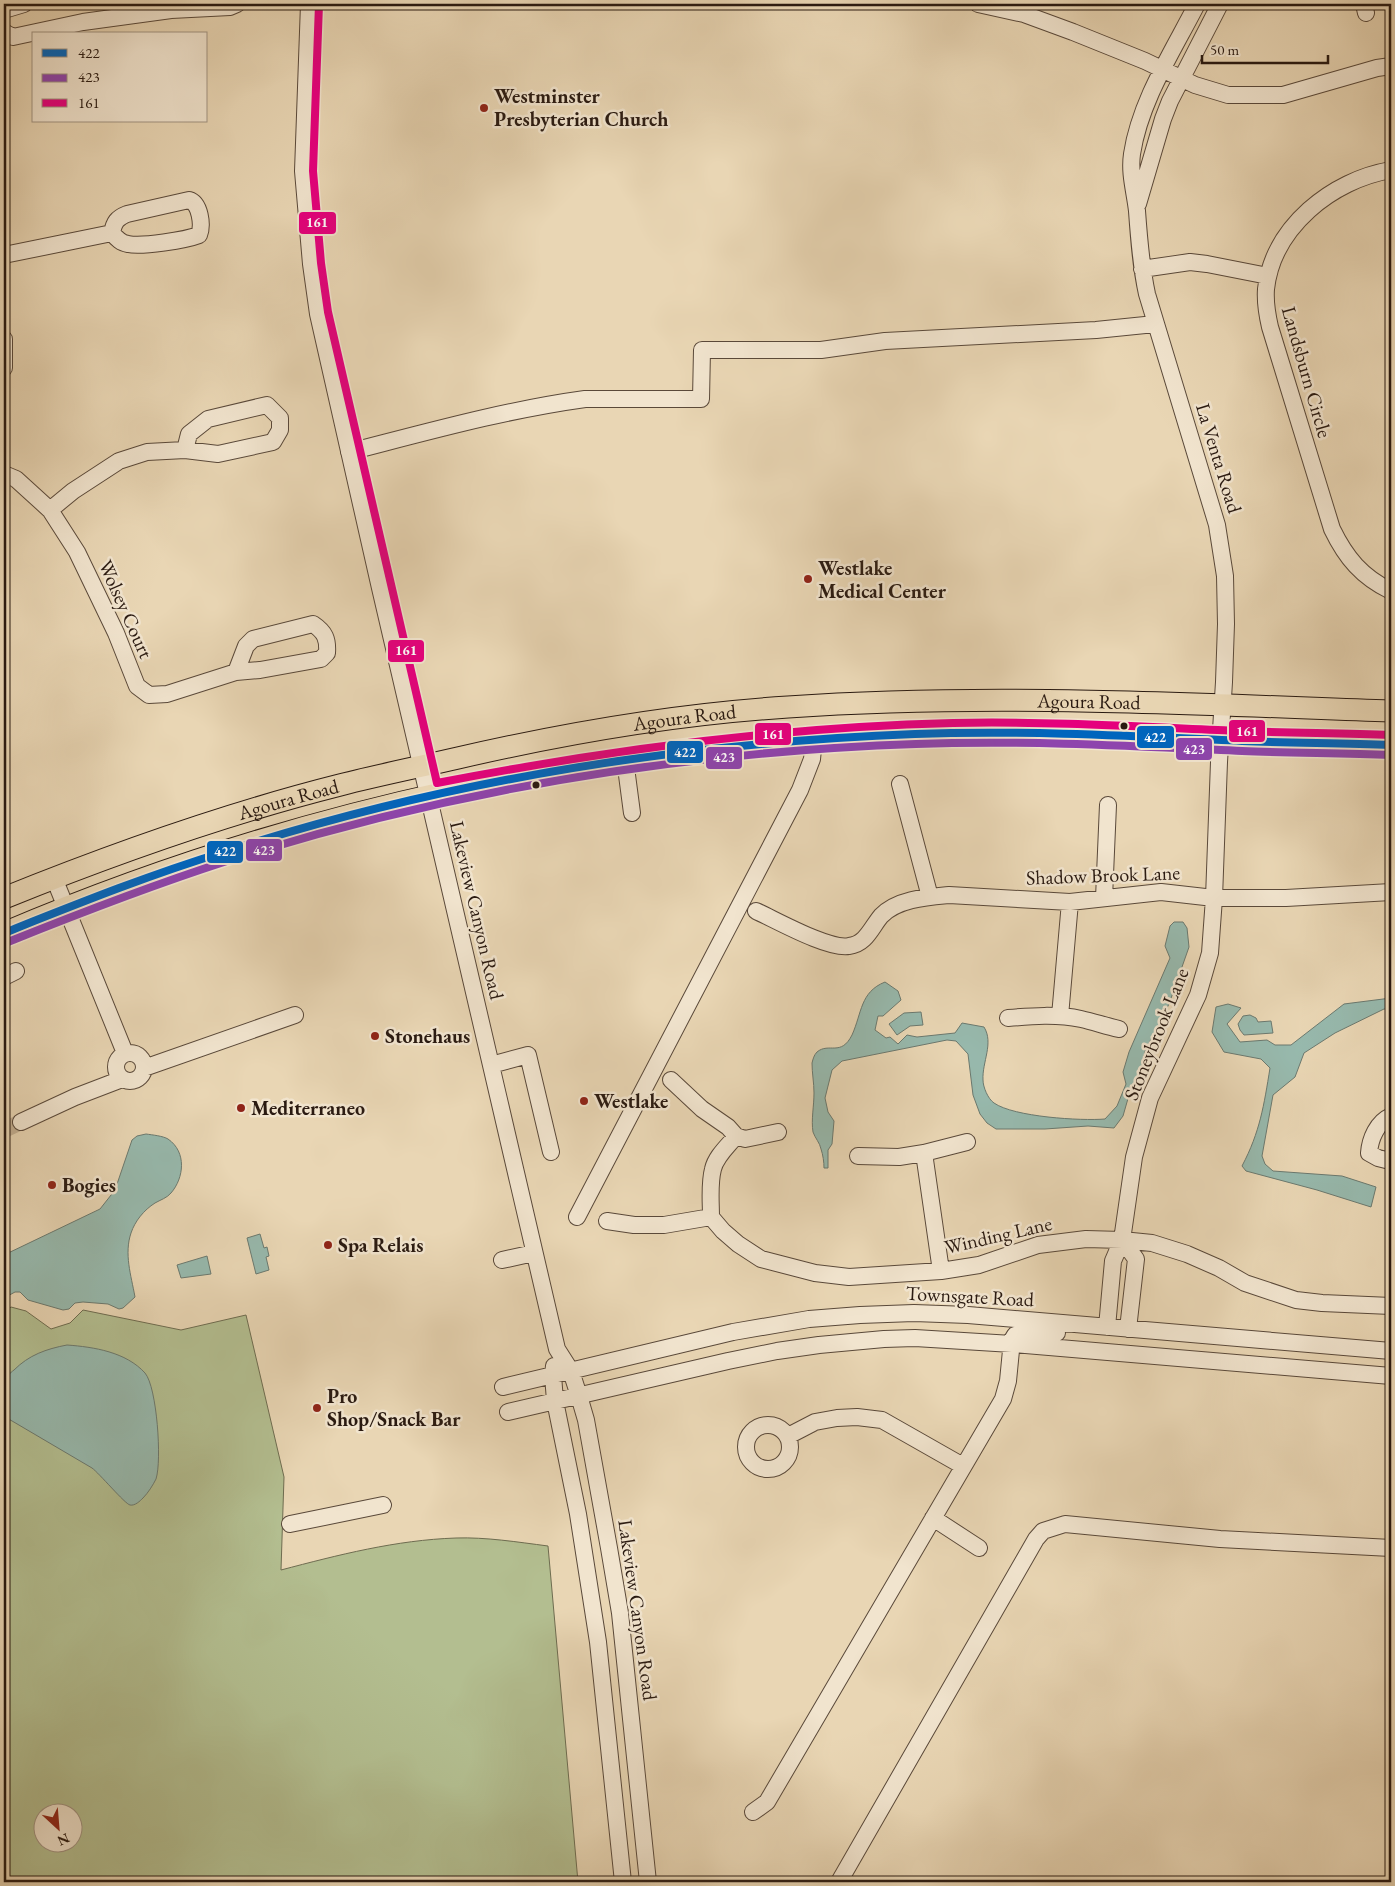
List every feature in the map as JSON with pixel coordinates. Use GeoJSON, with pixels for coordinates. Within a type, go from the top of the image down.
{"type":"FeatureCollection","features":[{"type":"Feature","properties":{"kind":"main road","name":"Agoura Road"},"geometry":{"type":"LineString","coordinates":[[4,898],[158,839],[245,811],[338,785],[596,730],[730,712],[787,707],[981,699],[1222,723],[1391,745]]}},
{"type":"Feature","properties":{"kind":"main road","name":"Agoura Road"},"geometry":{"type":"LineString","coordinates":[[4,934],[140,879],[238,846],[429,795],[540,773],[745,745],[814,739],[917,734],[1028,733],[1191,737],[1222,723],[1391,711]]}},
{"type":"Feature","properties":{"kind":"street"},"geometry":{"type":"LineString","coordinates":[[4,10],[24,4]]}},
{"type":"Feature","properties":{"kind":"street"},"geometry":{"type":"LineString","coordinates":[[36,32],[83,22],[170,10],[230,7],[237,4]]}},
{"type":"Feature","properties":{"kind":"street","name":"Lakeview Canyon Road"},"geometry":{"type":"LineString","coordinates":[[309,4],[304,171],[311,264],[318,314],[557,1352],[553,1375],[555,1401],[578,1514],[598,1642],[623,1882]]}},
{"type":"Feature","properties":{"kind":"street"},"geometry":{"type":"LineString","coordinates":[[978,4],[1024,14],[1073,32],[1210,90],[1228,94],[1283,95],[1376,68],[1391,66]]}},
{"type":"Feature","properties":{"kind":"street","name":"La Venta Road"},"geometry":{"type":"LineString","coordinates":[[1197,4],[1143,114],[1132,153],[1131,170],[1142,269],[1155,324],[1217,525],[1221,546],[1225,576],[1226,624],[1222,723]]}},
{"type":"Feature","properties":{"kind":"street","name":"La Venta Road"},"geometry":{"type":"LineString","coordinates":[[1136,211],[1163,119],[1220,4]]}},
{"type":"Feature","properties":{"kind":"street"},"geometry":{"type":"LineString","coordinates":[[4,32],[13,37],[32,33]]}},
{"type":"Feature","properties":{"kind":"street","name":"Landsburn Circle"},"geometry":{"type":"LineString","coordinates":[[1391,170],[1342,186],[1308,210],[1282,242],[1272,260],[1268,276],[1266,301],[1270,327],[1332,529],[1349,560],[1375,582],[1391,591]]}},
{"type":"Feature","properties":{"kind":"street"},"geometry":{"type":"LineString","coordinates":[[189,200],[196,205],[200,219],[201,231],[199,234],[141,246],[127,244],[118,240],[112,233],[114,223],[119,217],[189,200]]}},
{"type":"Feature","properties":{"kind":"street"},"geometry":{"type":"LineString","coordinates":[[4,255],[112,233]]}},
{"type":"Feature","properties":{"kind":"street"},"geometry":{"type":"LineString","coordinates":[[1142,269],[1190,262],[1268,276]]}},
{"type":"Feature","properties":{"kind":"street"},"geometry":{"type":"LineString","coordinates":[[349,452],[521,410],[570,402],[594,399],[701,399],[702,350],[821,350],[885,342],[1096,330],[1155,324]]}},
{"type":"Feature","properties":{"kind":"street"},"geometry":{"type":"LineString","coordinates":[[4,339],[4,368]]}},
{"type":"Feature","properties":{"kind":"street"},"geometry":{"type":"LineString","coordinates":[[50,510],[73,491],[119,461],[148,452],[185,450],[218,454],[273,442],[280,430],[280,418],[267,405],[208,420],[189,434],[185,450]]}},
{"type":"Feature","properties":{"kind":"street","name":"Wolsey Court"},"geometry":{"type":"LineString","coordinates":[[4,474],[16,479],[50,510],[77,552],[116,633],[137,686],[149,695],[167,694],[236,672],[260,670],[320,659],[327,653],[328,641],[323,631],[313,624],[253,639],[246,646],[236,672]]}},
{"type":"Feature","properties":{"kind":"street","name":"Stoneybrook Lane"},"geometry":{"type":"LineString","coordinates":[[1107,1327],[1112,1261],[1122,1240],[1134,1157],[1150,1098],[1198,995],[1210,954],[1222,723]]}},
{"type":"Feature","properties":{"kind":"street"},"geometry":{"type":"LineString","coordinates":[[577,1217],[800,790],[812,759],[814,739]]}},
{"type":"Feature","properties":{"kind":"street"},"geometry":{"type":"LineString","coordinates":[[625,760],[632,812]]}},
{"type":"Feature","properties":{"kind":"street"},"geometry":{"type":"LineString","coordinates":[[900,784],[930,897]]}},
{"type":"Feature","properties":{"kind":"street"},"geometry":{"type":"LineString","coordinates":[[1104,898],[1108,805]]}},
{"type":"Feature","properties":{"kind":"street"},"geometry":{"type":"LineString","coordinates":[[54,878],[125,1054]]}},
{"type":"Feature","properties":{"kind":"street","name":"Shadow Brook Lane"},"geometry":{"type":"LineString","coordinates":[[756,912],[829,944],[848,947],[862,941],[882,916],[894,907],[908,901],[949,895],[1070,902],[1161,892],[1214,898],[1286,898],[1391,892]]}},
{"type":"Feature","properties":{"kind":"street"},"geometry":{"type":"LineString","coordinates":[[1060,1016],[1070,902]]}},
{"type":"Feature","properties":{"kind":"street"},"geometry":{"type":"LineString","coordinates":[[144,1068],[295,1015]]}},
{"type":"Feature","properties":{"kind":"street"},"geometry":{"type":"LineString","coordinates":[[1008,1018],[1060,1016],[1119,1029]]}},
{"type":"Feature","properties":{"kind":"street"},"geometry":{"type":"LineString","coordinates":[[130,1052],[138,1055],[144,1063],[144,1068],[142,1075],[136,1080],[131,1081],[118,1076],[116,1067],[118,1059],[130,1052]]}},
{"type":"Feature","properties":{"kind":"street"},"geometry":{"type":"LineString","coordinates":[[491,1065],[528,1055],[551,1152]]}},
{"type":"Feature","properties":{"kind":"street"},"geometry":{"type":"LineString","coordinates":[[21,1122],[75,1097],[122,1079]]}},
{"type":"Feature","properties":{"kind":"street"},"geometry":{"type":"LineString","coordinates":[[671,1080],[702,1109],[728,1127],[736,1136],[745,1139],[778,1132]]}},
{"type":"Feature","properties":{"kind":"street"},"geometry":{"type":"LineString","coordinates":[[1390,1161],[1369,1153],[1374,1133],[1386,1118],[1391,1116]]}},
{"type":"Feature","properties":{"kind":"street"},"geometry":{"type":"LineString","coordinates":[[607,1221],[634,1225],[664,1225],[711,1218],[713,1168],[719,1156],[736,1136]]}},
{"type":"Feature","properties":{"kind":"street"},"geometry":{"type":"LineString","coordinates":[[858,1156],[899,1157],[967,1142]]}},
{"type":"Feature","properties":{"kind":"street"},"geometry":{"type":"LineString","coordinates":[[924,1153],[941,1271]]}},
{"type":"Feature","properties":{"kind":"street","name":"Winding Lane"},"geometry":{"type":"LineString","coordinates":[[711,1218],[722,1231],[761,1259],[815,1273],[850,1277],[941,1271],[979,1265],[1038,1245],[1086,1239],[1122,1240],[1152,1243],[1187,1254],[1219,1268],[1245,1283],[1296,1300],[1322,1304],[1391,1306]]}},
{"type":"Feature","properties":{"kind":"street"},"geometry":{"type":"LineString","coordinates":[[1122,1240],[1136,1259],[1128,1329]]}},
{"type":"Feature","properties":{"kind":"street"},"geometry":{"type":"LineString","coordinates":[[502,1260],[534,1253]]}},
{"type":"Feature","properties":{"kind":"street","name":"Townsgate Road"},"geometry":{"type":"LineString","coordinates":[[503,1387],[733,1332],[808,1320],[860,1315],[914,1313],[968,1315],[1391,1351]]}},
{"type":"Feature","properties":{"kind":"street"},"geometry":{"type":"LineString","coordinates":[[753,1812],[767,1802],[1003,1399],[1008,1381],[1012,1344],[1015,1335],[1027,1332],[1091,1336],[1107,1327]]}},
{"type":"Feature","properties":{"kind":"street"},"geometry":{"type":"LineString","coordinates":[[508,1412],[728,1361],[819,1345],[884,1339],[915,1338],[1012,1344],[1391,1376]]}},
{"type":"Feature","properties":{"kind":"street","name":"Lakeview Canyon Road"},"geometry":{"type":"LineString","coordinates":[[557,1352],[571,1371],[588,1429],[620,1613],[648,1882]]}},
{"type":"Feature","properties":{"kind":"street"},"geometry":{"type":"LineString","coordinates":[[788,1436],[815,1422],[837,1418],[857,1417],[882,1420],[964,1466]]}},
{"type":"Feature","properties":{"kind":"street"},"geometry":{"type":"LineString","coordinates":[[290,1524],[383,1505]]}},
{"type":"Feature","properties":{"kind":"street"},"geometry":{"type":"LineString","coordinates":[[933,1518],[979,1548]]}},
{"type":"Feature","properties":{"kind":"street"},"geometry":{"type":"LineString","coordinates":[[839,1882],[1031,1547],[1044,1530],[1065,1524],[1220,1539],[1391,1548]]}},
{"type":"Feature","properties":{"kind":"green space"},"geometry":{"type":"Polygon","coordinates":[[[11,1307],[26,1311],[51,1329],[70,1323],[83,1310],[181,1330],[246,1315],[284,1477],[281,1570],[367,1549],[434,1539],[479,1538],[548,1546],[578,1882],[4,1882],[4,1312],[11,1307]]]}},
{"type":"Feature","properties":{"kind":"water"},"geometry":{"type":"Polygon","coordinates":[[[1174,922],[1183,922],[1187,928],[1189,947],[1169,1004],[1145,1051],[1141,1072],[1131,1088],[1123,1116],[1114,1128],[1088,1126],[1045,1129],[996,1129],[987,1123],[980,1114],[973,1095],[968,1054],[956,1041],[947,1040],[842,1061],[832,1070],[825,1098],[828,1112],[834,1121],[832,1144],[828,1150],[828,1168],[824,1168],[820,1147],[812,1127],[813,1059],[815,1054],[821,1049],[844,1046],[848,1042],[866,997],[877,986],[885,982],[898,991],[901,1000],[883,1016],[878,1016],[875,1030],[886,1038],[890,1037],[898,1044],[907,1035],[917,1037],[955,1033],[962,1023],[984,1027],[987,1033],[988,1046],[983,1083],[988,1096],[994,1103],[1016,1112],[1032,1115],[1065,1119],[1105,1119],[1117,1106],[1126,1084],[1123,1072],[1129,1052],[1170,958],[1165,946],[1170,926],[1174,922]]]}},
{"type":"Feature","properties":{"kind":"water"},"geometry":{"type":"Polygon","coordinates":[[[1391,998],[1391,1009],[1384,1009],[1335,1033],[1304,1053],[1295,1077],[1273,1095],[1262,1156],[1265,1164],[1273,1171],[1342,1176],[1376,1187],[1371,1207],[1246,1171],[1242,1166],[1257,1130],[1270,1068],[1261,1059],[1224,1052],[1212,1032],[1216,1007],[1228,1004],[1241,1008],[1227,1024],[1240,1042],[1267,1040],[1275,1045],[1291,1045],[1344,1004],[1391,998]]]}},
{"type":"Feature","properties":{"kind":"water"},"geometry":{"type":"Polygon","coordinates":[[[921,1012],[923,1025],[910,1026],[897,1035],[889,1024],[904,1013],[921,1012]]]}},
{"type":"Feature","properties":{"kind":"water"},"geometry":{"type":"Polygon","coordinates":[[[1250,1015],[1256,1018],[1258,1022],[1271,1021],[1273,1033],[1244,1035],[1238,1024],[1243,1016],[1250,1015]]]}},
{"type":"Feature","properties":{"kind":"water"},"geometry":{"type":"Polygon","coordinates":[[[146,1134],[161,1136],[174,1144],[181,1158],[182,1165],[179,1180],[171,1193],[144,1212],[137,1220],[131,1233],[128,1257],[135,1297],[123,1308],[119,1309],[108,1304],[83,1302],[75,1303],[69,1309],[63,1310],[28,1300],[20,1292],[15,1292],[4,1298],[4,1255],[100,1209],[115,1190],[132,1140],[137,1136],[146,1134]]]}},
{"type":"Feature","properties":{"kind":"water"},"geometry":{"type":"Polygon","coordinates":[[[260,1234],[264,1248],[267,1247],[269,1256],[266,1257],[269,1270],[256,1274],[247,1238],[260,1234]]]}},
{"type":"Feature","properties":{"kind":"water"},"geometry":{"type":"Polygon","coordinates":[[[207,1256],[211,1274],[181,1278],[177,1265],[207,1256]]]}},
{"type":"Feature","properties":{"kind":"water"},"geometry":{"type":"Polygon","coordinates":[[[67,1345],[99,1349],[119,1355],[137,1366],[145,1373],[149,1381],[153,1393],[157,1424],[158,1470],[156,1479],[150,1489],[136,1504],[130,1505],[127,1503],[92,1468],[7,1418],[4,1414],[3,1386],[8,1376],[32,1357],[52,1348],[67,1345]]]}},
{"type":"Feature","properties":{"kind":"tunnel"},"geometry":{"type":"LineString","coordinates":[[4,1130],[21,1122]]}},
{"type":"Feature","properties":{"kind":"transit line","name":"161"},"geometry":{"type":"LineString","coordinates":[[319,4],[313,171],[321,263],[328,312],[437,783],[565,760],[694,742],[823,729],[888,725],[1025,723],[1391,735]]}},
{"type":"Feature","properties":{"kind":"transit line","name":"422"},"geometry":{"type":"LineString","coordinates":[[4,933],[168,870],[308,827],[393,804],[479,785],[565,769],[652,756],[827,739],[956,733],[1078,734],[1261,742],[1391,745]]}},
{"type":"Feature","properties":{"kind":"transit line","name":"423"},"geometry":{"type":"LineString","coordinates":[[8,942],[172,880],[227,861],[311,836],[396,814],[482,795],[654,766],[829,748],[957,743],[1079,744],[1261,752],[1391,755]]}},
{"type":"Feature","properties":{"kind":"place","name":"Westminster Presbyterian Church"},"geometry":{"type":"Point","coordinates":[484,108]}},
{"type":"Feature","properties":{"kind":"place","name":"Westlake Medical Center"},"geometry":{"type":"Point","coordinates":[808,579]}},
{"type":"Feature","properties":{"kind":"place","name":"Stonehaus"},"geometry":{"type":"Point","coordinates":[375,1036]}},
{"type":"Feature","properties":{"kind":"place","name":"Westlake"},"geometry":{"type":"Point","coordinates":[584,1101]}},
{"type":"Feature","properties":{"kind":"place","name":"Mediterraneo"},"geometry":{"type":"Point","coordinates":[241,1108]}},
{"type":"Feature","properties":{"kind":"place","name":"Bogies"},"geometry":{"type":"Point","coordinates":[52,1185]}},
{"type":"Feature","properties":{"kind":"place","name":"Spa Relais"},"geometry":{"type":"Point","coordinates":[328,1245]}},
{"type":"Feature","properties":{"kind":"place","name":"Pro Shop/Snack Bar"},"geometry":{"type":"Point","coordinates":[317,1408]}}]}
